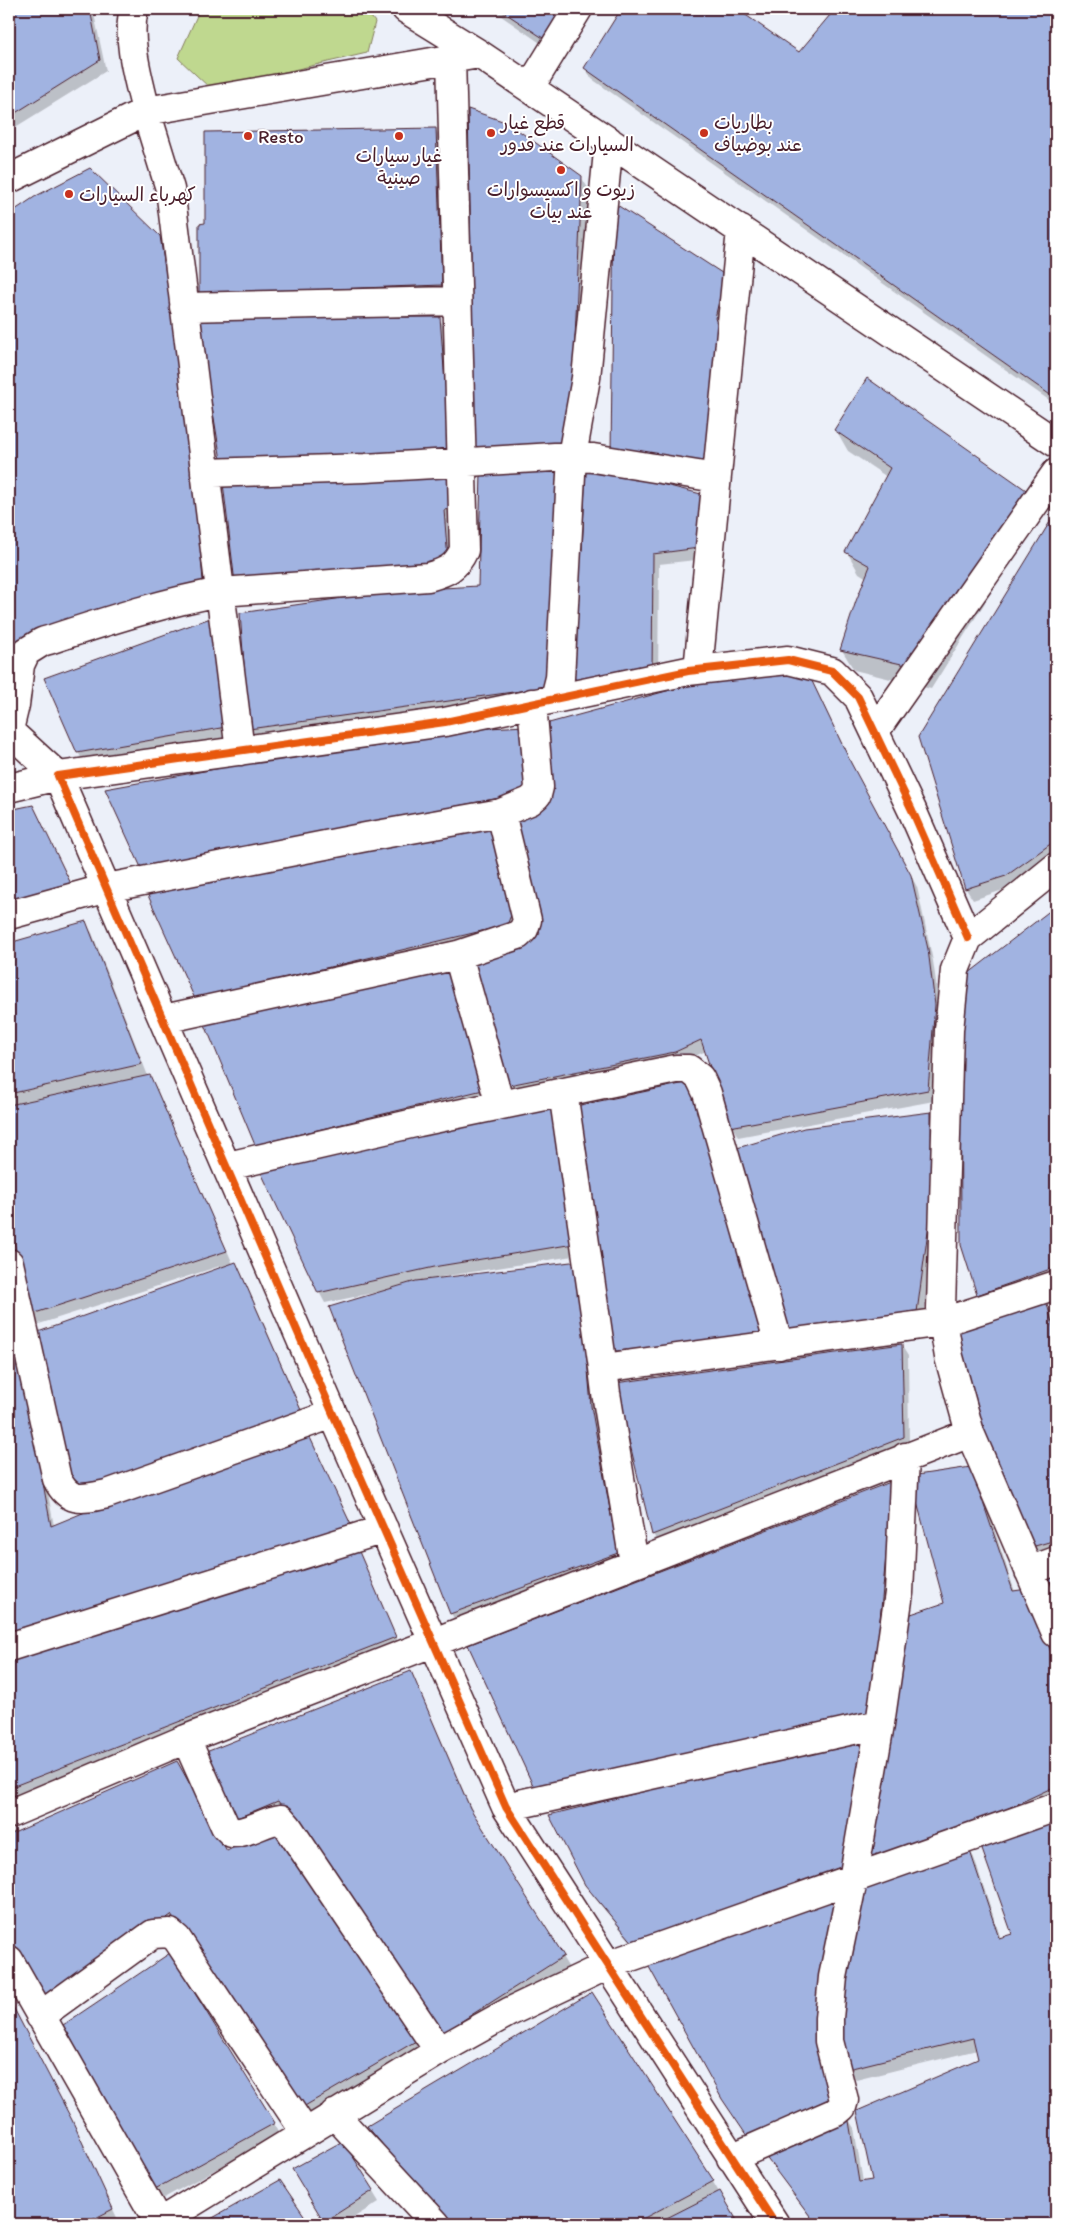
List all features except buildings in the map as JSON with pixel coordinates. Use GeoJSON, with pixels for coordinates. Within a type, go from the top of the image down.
{"type":"FeatureCollection","features":[{"type":"Feature","properties":{"kind":"street"},"geometry":{"type":"LineString","coordinates":[[134,9],[133,27],[136,64],[146,111],[170,189],[240,751]]}},
{"type":"Feature","properties":{"kind":"street"},"geometry":{"type":"LineString","coordinates":[[406,9],[530,87],[1056,443]]}},
{"type":"Feature","properties":{"kind":"street"},"geometry":{"type":"LineString","coordinates":[[530,87],[578,9]]}},
{"type":"Feature","properties":{"kind":"street"},"geometry":{"type":"LineString","coordinates":[[9,179],[146,111],[479,54]]}},
{"type":"Feature","properties":{"kind":"street"},"geometry":{"type":"LineString","coordinates":[[451,58],[464,550],[458,563],[446,572],[428,577],[221,592],[150,608],[42,642],[26,652],[20,664],[15,705],[9,731],[58,776],[228,1166],[333,1414],[506,1807],[775,2224]]}},
{"type":"Feature","properties":{"kind":"street"},"geometry":{"type":"LineString","coordinates":[[9,916],[107,888],[366,837],[501,813],[530,801],[537,795],[543,701],[560,678],[572,456],[586,378],[609,141]]}},
{"type":"Feature","properties":{"kind":"street"},"geometry":{"type":"LineString","coordinates":[[698,670],[741,230]]}},
{"type":"Feature","properties":{"kind":"street"},"geometry":{"type":"LineString","coordinates":[[184,307],[457,301]]}},
{"type":"Feature","properties":{"kind":"street"},"geometry":{"type":"LineString","coordinates":[[205,473],[461,463],[572,456],[716,478]]}},
{"type":"Feature","properties":{"kind":"street"},"geometry":{"type":"LineString","coordinates":[[875,731],[1056,473]]}},
{"type":"Feature","properties":{"kind":"street"},"geometry":{"type":"LineString","coordinates":[[9,788],[58,776],[445,722],[698,670],[788,660],[832,671],[858,697],[912,810],[968,938]]}},
{"type":"Feature","properties":{"kind":"street"},"geometry":{"type":"LineString","coordinates":[[164,1019],[458,955],[518,935],[524,929],[527,920],[501,813]]}},
{"type":"Feature","properties":{"kind":"street"},"geometry":{"type":"LineString","coordinates":[[1056,866],[968,938],[955,970],[949,1030],[941,1308],[949,1357],[970,1433],[1056,1633]]}},
{"type":"Feature","properties":{"kind":"street"},"geometry":{"type":"LineString","coordinates":[[458,955],[500,1105]]}},
{"type":"Feature","properties":{"kind":"street"},"geometry":{"type":"LineString","coordinates":[[228,1166],[500,1105],[676,1069],[689,1069],[700,1078],[707,1094],[779,1344]]}},
{"type":"Feature","properties":{"kind":"street"},"geometry":{"type":"LineString","coordinates":[[563,1092],[603,1368],[634,1563]]}},
{"type":"Feature","properties":{"kind":"street"},"geometry":{"type":"LineString","coordinates":[[10,1275],[58,1479],[63,1491],[72,1497],[86,1499],[107,1494],[333,1414]]}},
{"type":"Feature","properties":{"kind":"street"},"geometry":{"type":"LineString","coordinates":[[603,1368],[943,1322],[1056,1285]]}},
{"type":"Feature","properties":{"kind":"street"},"geometry":{"type":"LineString","coordinates":[[9,1814],[186,1739],[970,1433]]}},
{"type":"Feature","properties":{"kind":"street"},"geometry":{"type":"LineString","coordinates":[[731,2158],[836,2112],[842,2107],[843,2092],[829,2041],[829,2018],[833,1978],[853,1880],[880,1724],[899,1593],[906,1457]]}},
{"type":"Feature","properties":{"kind":"street"},"geometry":{"type":"LineString","coordinates":[[9,1647],[384,1529]]}},
{"type":"Feature","properties":{"kind":"street"},"geometry":{"type":"LineString","coordinates":[[1029,1572],[1056,1561]]}},
{"type":"Feature","properties":{"kind":"street"},"geometry":{"type":"LineString","coordinates":[[506,1807],[880,1724]]}},
{"type":"Feature","properties":{"kind":"street"},"geometry":{"type":"LineString","coordinates":[[186,1739],[225,1826],[232,1833],[240,1833],[271,1820],[281,1819],[439,2051]]}},
{"type":"Feature","properties":{"kind":"street"},"geometry":{"type":"LineString","coordinates":[[9,1960],[160,2224],[334,2114],[439,2051],[509,2012],[608,1966],[1056,1807]]}},
{"type":"Feature","properties":{"kind":"street"},"geometry":{"type":"LineString","coordinates":[[40,2016],[153,1934],[170,1933],[177,1939],[305,2132]]}},
{"type":"Feature","properties":{"kind":"street"},"geometry":{"type":"LineString","coordinates":[[334,2114],[436,2224]]}},
{"type":"Feature","properties":{"kind":"green space"},"geometry":{"type":"Polygon","coordinates":[[[200,9],[365,9],[375,22],[367,53],[211,89],[178,58],[200,9]]]}},
{"type":"Feature","properties":{"kind":"cycle path"},"geometry":{"type":"LineString","coordinates":[[775,2224],[506,1807],[333,1414],[58,776],[445,722],[688,671],[788,660],[832,671],[858,697],[912,810],[968,938]]}},
{"type":"Feature","properties":{"kind":"place","name":"قطع غيار السيارات عند قدور"},"geometry":{"type":"Point","coordinates":[491,133]}},
{"type":"Feature","properties":{"kind":"place","name":"بطاريات عند بوضياف"},"geometry":{"type":"Point","coordinates":[704,133]}},
{"type":"Feature","properties":{"kind":"place","name":"Resto"},"geometry":{"type":"Point","coordinates":[248,136]}},
{"type":"Feature","properties":{"kind":"place","name":"غيار سيارات صينية"},"geometry":{"type":"Point","coordinates":[399,136]}},
{"type":"Feature","properties":{"kind":"place","name":"زيوت و اكسيسوارات عند بيات"},"geometry":{"type":"Point","coordinates":[561,170]}},
{"type":"Feature","properties":{"kind":"place","name":"كهرباء السيارات"},"geometry":{"type":"Point","coordinates":[69,194]}}]}
